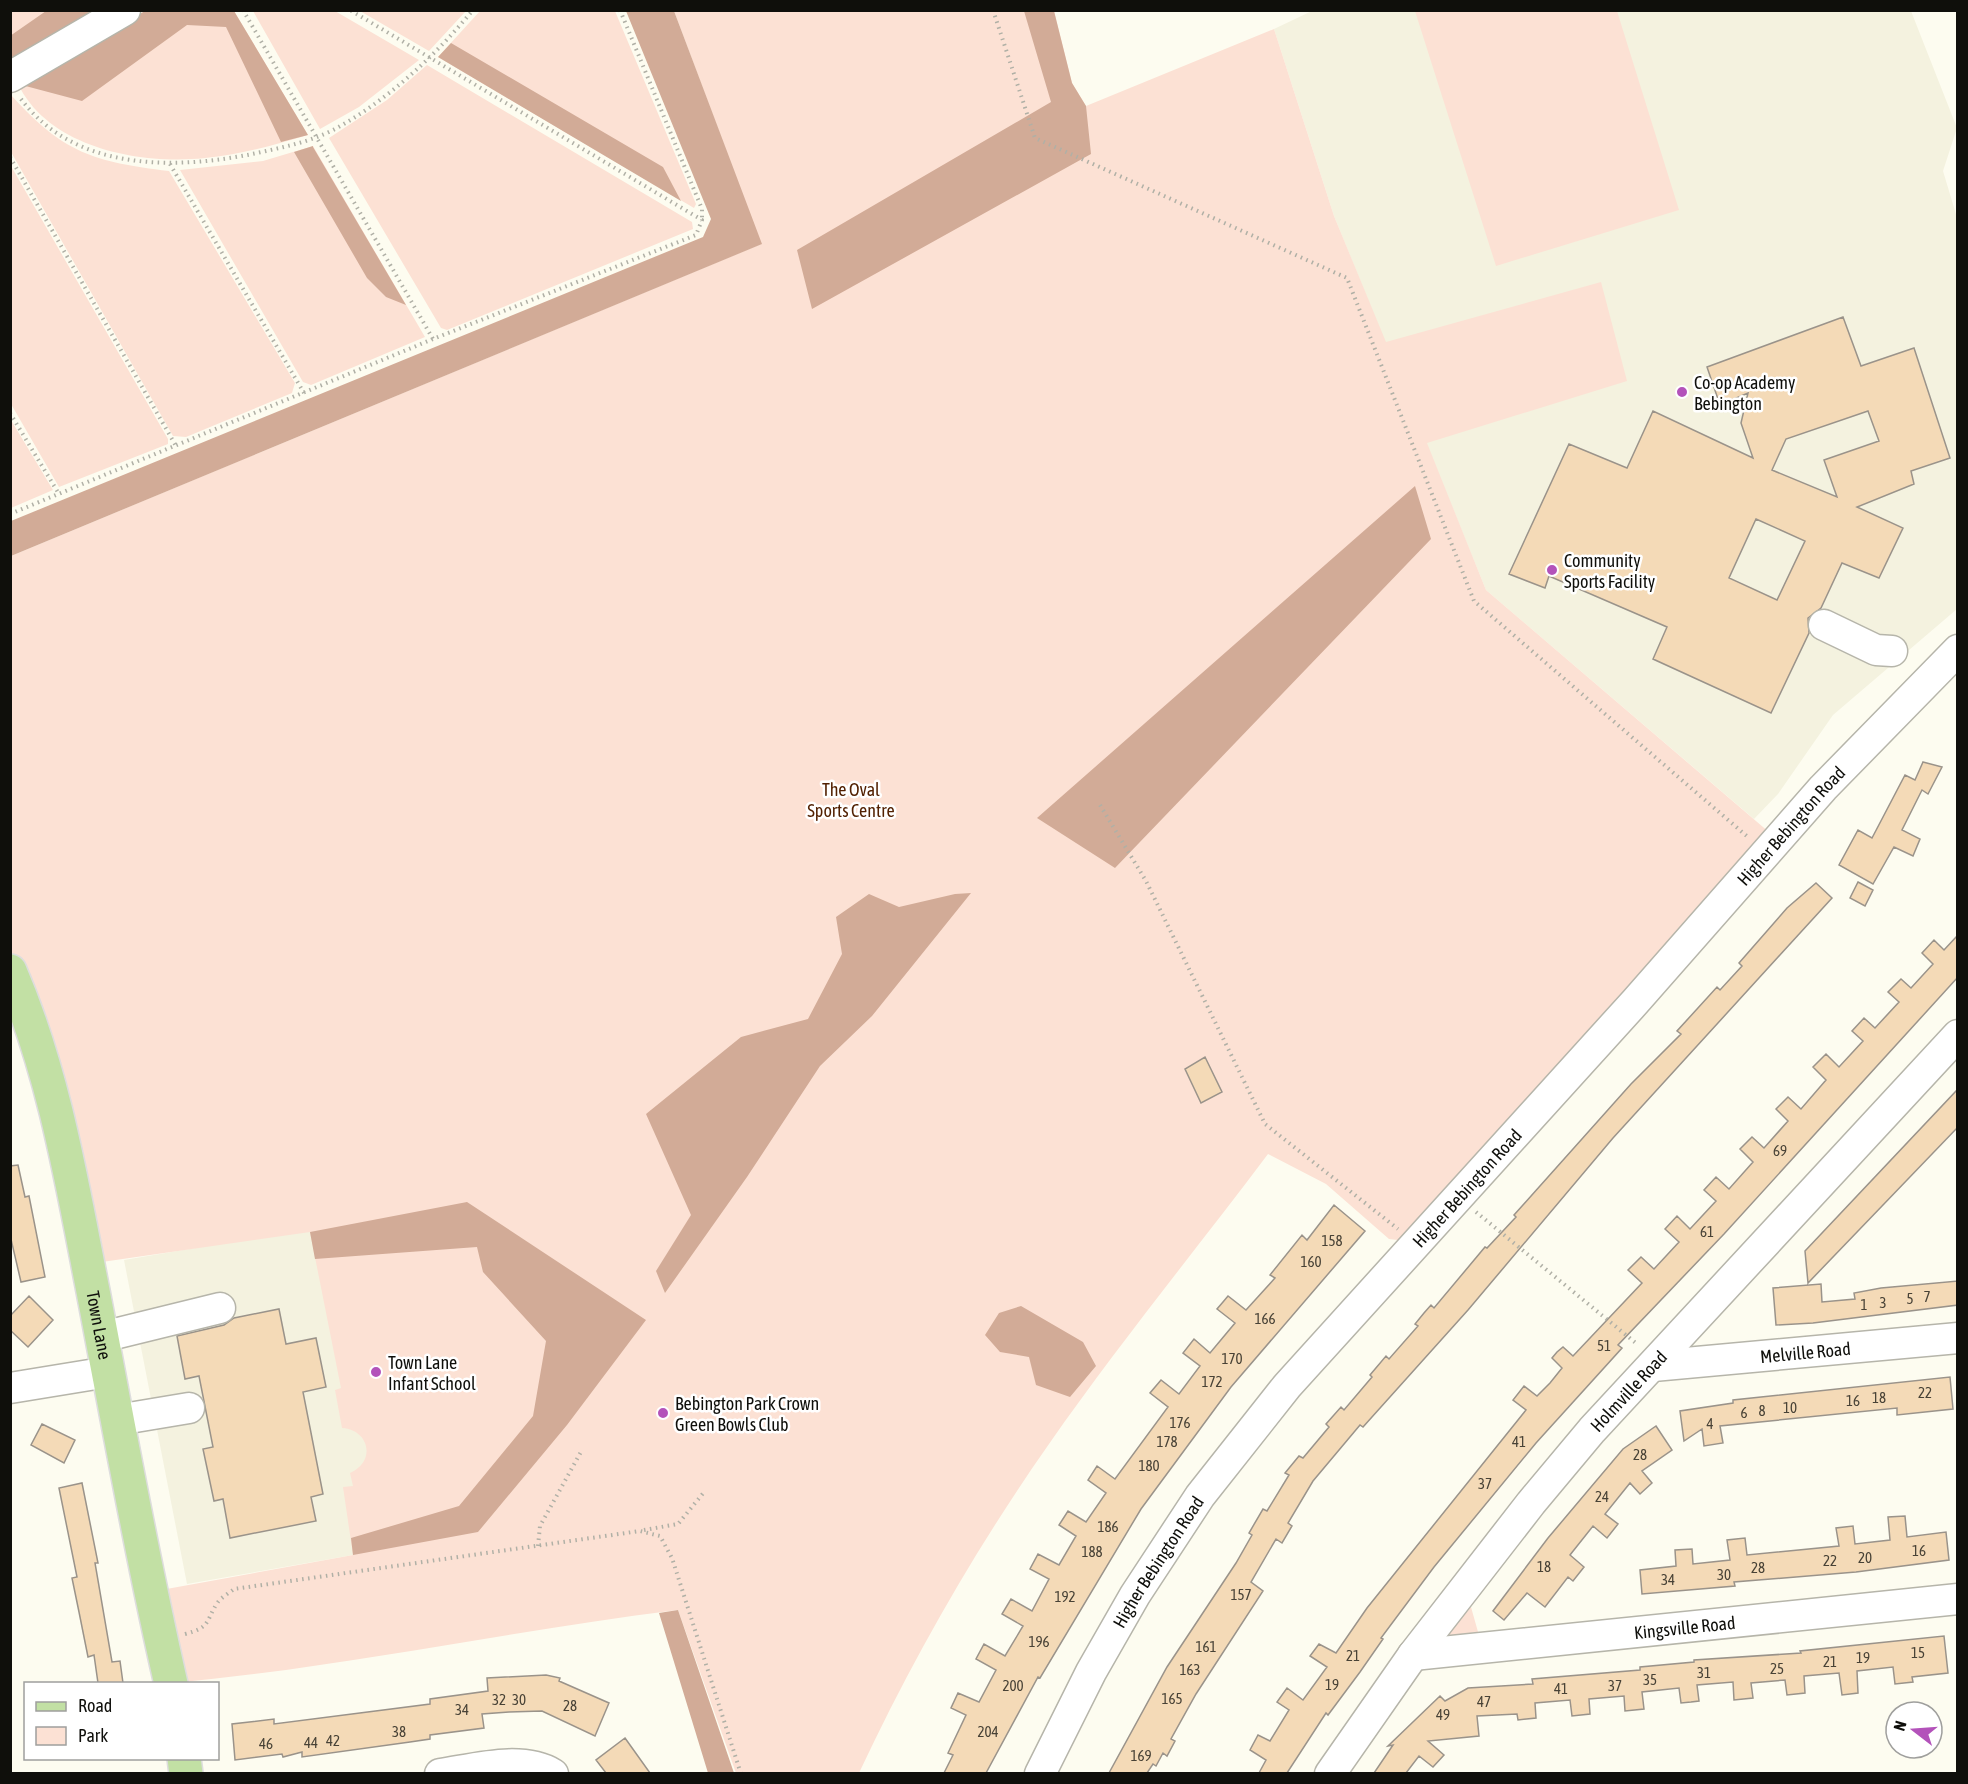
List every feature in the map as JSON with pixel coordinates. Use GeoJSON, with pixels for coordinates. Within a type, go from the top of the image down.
{"type":"FeatureCollection","features":[{"type":"Feature","properties":{"kind":"main road","name":"Town Lane"},"geometry":{"type":"LineString","coordinates":[[10,971],[29,1014],[47,1072],[171,1682]]}},
{"type":"Feature","properties":{"kind":"street"},"geometry":{"type":"LineString","coordinates":[[14,85],[125,10]]}},
{"type":"Feature","properties":{"kind":"street"},"geometry":{"type":"LineString","coordinates":[[1824,625],[1876,650],[1892,651]]}},
{"type":"Feature","properties":{"kind":"street","name":"Higher Bebington Road"},"geometry":{"type":"LineString","coordinates":[[1040,1773],[1107,1643],[1200,1496],[1287,1386],[1415,1242],[1635,1002],[1823,788],[1958,650]]}},
{"type":"Feature","properties":{"kind":"street","name":"Holmville Road"},"geometry":{"type":"LineString","coordinates":[[1330,1773],[1413,1655],[1531,1503],[1592,1430],[1958,1035]]}},
{"type":"Feature","properties":{"kind":"street"},"geometry":{"type":"LineString","coordinates":[[102,1337],[220,1308]]}},
{"type":"Feature","properties":{"kind":"street","name":"Melville Road"},"geometry":{"type":"LineString","coordinates":[[1655,1364],[1958,1338]]}},
{"type":"Feature","properties":{"kind":"street"},"geometry":{"type":"LineString","coordinates":[[10,1388],[108,1372]]}},
{"type":"Feature","properties":{"kind":"street"},"geometry":{"type":"LineString","coordinates":[[117,1420],[189,1408]]}},
{"type":"Feature","properties":{"kind":"street","name":"Kingsville Road"},"geometry":{"type":"LineString","coordinates":[[1413,1655],[1958,1599]]}},
{"type":"Feature","properties":{"kind":"street"},"geometry":{"type":"LineString","coordinates":[[440,1773],[492,1766],[543,1767],[553,1773]]}},
{"type":"Feature","properties":{"kind":"path"},"geometry":{"type":"LineString","coordinates":[[243,10],[433,339]]}},
{"type":"Feature","properties":{"kind":"path"},"geometry":{"type":"LineString","coordinates":[[350,10],[702,220]]}},
{"type":"Feature","properties":{"kind":"path"},"geometry":{"type":"LineString","coordinates":[[14,85],[29,110],[64,138],[104,154],[131,161],[170,164],[220,161],[305,142],[366,109],[399,85],[473,10]]}},
{"type":"Feature","properties":{"kind":"path"},"geometry":{"type":"LineString","coordinates":[[10,514],[433,339],[696,235],[702,220],[702,209],[620,10]]}},
{"type":"Feature","properties":{"kind":"path"},"geometry":{"type":"LineString","coordinates":[[993,10],[1035,138],[1347,278],[1474,600],[1765,852]]}},
{"type":"Feature","properties":{"kind":"path"},"geometry":{"type":"LineString","coordinates":[[10,157],[176,446]]}},
{"type":"Feature","properties":{"kind":"path"},"geometry":{"type":"LineString","coordinates":[[170,164],[304,393]]}},
{"type":"Feature","properties":{"kind":"path"},"geometry":{"type":"LineString","coordinates":[[10,413],[59,494]]}},
{"type":"Feature","properties":{"kind":"path"},"geometry":{"type":"LineString","coordinates":[[1100,805],[1146,881],[1265,1124],[1300,1154],[1327,1170],[1415,1242]]}},
{"type":"Feature","properties":{"kind":"path"},"geometry":{"type":"LineString","coordinates":[[1457,1196],[1655,1364]]}},
{"type":"Feature","properties":{"kind":"path"},"geometry":{"type":"LineString","coordinates":[[537,1546],[540,1527],[582,1450]]}},
{"type":"Feature","properties":{"kind":"path"},"geometry":{"type":"LineString","coordinates":[[161,1640],[198,1630],[210,1623],[219,1600],[234,1589],[678,1524],[705,1491]]}},
{"type":"Feature","properties":{"kind":"path"},"geometry":{"type":"LineString","coordinates":[[640,1531],[660,1536],[672,1558],[741,1773]]}},
{"type":"Feature","properties":{"kind":"shaded area","name":"Co-op Academy Bebington"},"geometry":{"type":"Polygon","coordinates":[[[1314,10],[1911,11],[1957,128],[1943,171],[1958,221],[1957,609],[1833,715],[1778,794],[1754,819],[1486,590],[1334,216],[1274,29],[1314,10]]]}},
{"type":"Feature","properties":{"kind":"shaded area"},"geometry":{"type":"Polygon","coordinates":[[[46,11],[99,11],[11,62],[10,36],[46,11]]]}},
{"type":"Feature","properties":{"kind":"shaded area"},"geometry":{"type":"Polygon","coordinates":[[[145,11],[234,11],[308,135],[281,142],[226,27],[187,25],[82,101],[18,84],[145,11]]]}},
{"type":"Feature","properties":{"kind":"shaded area"},"geometry":{"type":"Polygon","coordinates":[[[626,11],[674,11],[762,244],[11,556],[11,521],[703,237],[711,219],[626,11]]]}},
{"type":"Feature","properties":{"kind":"shaded area"},"geometry":{"type":"Polygon","coordinates":[[[1024,11],[1054,11],[1072,83],[1086,106],[1091,154],[812,309],[797,250],[1051,102],[1024,11]]]}},
{"type":"Feature","properties":{"kind":"shaded area"},"geometry":{"type":"Polygon","coordinates":[[[451,43],[663,167],[681,201],[438,57],[451,43]]]}},
{"type":"Feature","properties":{"kind":"shaded area"},"geometry":{"type":"Polygon","coordinates":[[[313,146],[406,305],[386,297],[367,278],[294,152],[313,146]]]}},
{"type":"Feature","properties":{"kind":"shaded area"},"geometry":{"type":"Polygon","coordinates":[[[1415,486],[1431,539],[1115,868],[1037,818],[1415,486]]]}},
{"type":"Feature","properties":{"kind":"shaded area"},"geometry":{"type":"Polygon","coordinates":[[[971,893],[872,1016],[820,1066],[747,1177],[665,1293],[656,1271],[691,1215],[646,1114],[741,1037],[808,1019],[842,954],[836,917],[869,894],[899,907],[955,894],[971,893]]]}},
{"type":"Feature","properties":{"kind":"shaded area","name":"Town Lane Infant School"},"geometry":{"type":"Polygon","coordinates":[[[467,1202],[353,1555],[187,1584],[124,1260],[467,1202]]]}},
{"type":"Feature","properties":{"kind":"shaded area"},"geometry":{"type":"Polygon","coordinates":[[[467,1202],[646,1320],[567,1425],[478,1532],[353,1555],[351,1538],[459,1506],[533,1416],[546,1341],[483,1272],[477,1247],[315,1259],[310,1232],[467,1202]]]}},
{"type":"Feature","properties":{"kind":"shaded area"},"geometry":{"type":"Polygon","coordinates":[[[1021,1306],[1083,1342],[1096,1366],[1070,1397],[1036,1385],[1029,1357],[1000,1352],[985,1335],[999,1313],[1021,1306]]]}},
{"type":"Feature","properties":{"kind":"shaded area"},"geometry":{"type":"Polygon","coordinates":[[[678,1610],[734,1773],[708,1773],[659,1613],[678,1610]]]}},
{"type":"Feature","properties":{"kind":"green space"},"geometry":{"type":"Polygon","coordinates":[[[11,10],[99,11],[11,62],[11,10]]]}},
{"type":"Feature","properties":{"kind":"green space"},"geometry":{"type":"Polygon","coordinates":[[[145,11],[234,11],[308,135],[218,157],[153,158],[125,155],[99,148],[51,124],[32,106],[18,84],[145,11]]]}},
{"type":"Feature","properties":{"kind":"green space"},"geometry":{"type":"Polygon","coordinates":[[[253,11],[335,11],[419,60],[359,107],[320,129],[253,11]]]}},
{"type":"Feature","properties":{"kind":"green space"},"geometry":{"type":"Polygon","coordinates":[[[360,11],[466,11],[429,51],[360,11]]]}},
{"type":"Feature","properties":{"kind":"green space"},"geometry":{"type":"Polygon","coordinates":[[[480,11],[615,11],[696,204],[694,208],[438,57],[480,11]]]}},
{"type":"Feature","properties":{"kind":"green space","name":"The Oval Sports Centre"},"geometry":{"type":"Polygon","coordinates":[[[674,11],[1054,11],[1072,83],[1086,106],[1274,29],[1334,216],[1386,342],[1601,282],[1627,381],[1427,443],[1486,590],[1777,839],[1415,1242],[1389,1239],[1326,1184],[1268,1154],[1102,1371],[1022,1483],[947,1604],[901,1688],[859,1773],[736,1773],[678,1610],[298,1668],[171,1682],[150,1592],[353,1555],[343,1487],[353,1486],[350,1473],[364,1462],[366,1447],[359,1434],[342,1428],[335,1390],[341,1388],[310,1232],[88,1264],[11,971],[11,556],[761,244],[674,11]]]}},
{"type":"Feature","properties":{"kind":"green space"},"geometry":{"type":"Polygon","coordinates":[[[1415,11],[1617,11],[1679,210],[1496,266],[1415,11]]]}},
{"type":"Feature","properties":{"kind":"green space"},"geometry":{"type":"Polygon","coordinates":[[[427,65],[692,222],[693,229],[447,330],[441,328],[329,138],[387,100],[427,65]]]}},
{"type":"Feature","properties":{"kind":"green space"},"geometry":{"type":"Polygon","coordinates":[[[11,95],[47,130],[81,151],[120,163],[169,171],[295,383],[292,393],[186,437],[173,436],[11,152],[11,95]]]}},
{"type":"Feature","properties":{"kind":"green space"},"geometry":{"type":"Polygon","coordinates":[[[313,146],[425,337],[311,385],[303,382],[180,170],[263,161],[313,146]]]}},
{"type":"Feature","properties":{"kind":"green space"},"geometry":{"type":"Polygon","coordinates":[[[11,166],[168,439],[168,444],[59,487],[11,404],[11,166]]]}},
{"type":"Feature","properties":{"kind":"green space"},"geometry":{"type":"Polygon","coordinates":[[[11,420],[53,490],[10,508],[11,420]]]}},
{"type":"Feature","properties":{"kind":"green space"},"geometry":{"type":"Polygon","coordinates":[[[1471,1607],[1478,1632],[1446,1636],[1471,1607]]]}},
{"type":"Feature","properties":{"kind":"building"},"geometry":{"type":"Polygon","coordinates":[[[1843,317],[1861,366],[1914,348],[1950,458],[1911,471],[1914,484],[1857,507],[1903,528],[1879,578],[1842,563],[1821,608],[1808,618],[1809,633],[1771,713],[1653,659],[1667,627],[1549,576],[1545,588],[1509,574],[1569,444],[1627,468],[1653,411],[1753,458],[1741,423],[1748,393],[1720,405],[1707,367],[1843,317]],[[1868,411],[1786,439],[1772,470],[1837,497],[1824,460],[1879,441],[1868,411]],[[1756,519],[1729,578],[1777,600],[1805,541],[1756,519]]]}},
{"type":"Feature","properties":{"kind":"building"},"geometry":{"type":"Polygon","coordinates":[[[1923,762],[1942,767],[1928,794],[1922,790],[1902,830],[1920,839],[1913,856],[1894,847],[1873,884],[1839,865],[1858,830],[1872,838],[1905,775],[1915,780],[1923,762]]]}},
{"type":"Feature","properties":{"kind":"building"},"geometry":{"type":"Polygon","coordinates":[[[1858,882],[1873,890],[1865,906],[1850,898],[1858,882]]]}},
{"type":"Feature","properties":{"kind":"building"},"geometry":{"type":"Polygon","coordinates":[[[1816,883],[1832,898],[1613,1138],[1468,1310],[1363,1427],[1360,1425],[1313,1481],[1288,1523],[1292,1526],[1282,1543],[1276,1539],[1251,1582],[1263,1591],[1196,1694],[1171,1739],[1175,1741],[1167,1756],[1163,1753],[1156,1766],[1153,1764],[1147,1773],[1109,1773],[1167,1667],[1236,1563],[1263,1509],[1267,1511],[1289,1475],[1285,1473],[1299,1456],[1303,1458],[1329,1427],[1326,1424],[1341,1407],[1344,1410],[1372,1377],[1370,1375],[1386,1356],[1389,1359],[1418,1326],[1415,1324],[1431,1305],[1434,1308],[1485,1247],[1487,1248],[1516,1217],[1514,1215],[1631,1084],[1681,1034],[1677,1031],[1717,987],[1720,990],[1742,966],[1739,963],[1787,908],[1816,883]]]}},
{"type":"Feature","properties":{"kind":"building"},"geometry":{"type":"Polygon","coordinates":[[[1958,935],[1958,977],[1724,1234],[1618,1345],[1622,1348],[1536,1443],[1434,1567],[1381,1638],[1383,1639],[1360,1672],[1328,1715],[1326,1713],[1287,1773],[1259,1773],[1266,1760],[1250,1750],[1258,1735],[1270,1741],[1289,1710],[1277,1702],[1287,1688],[1303,1700],[1327,1667],[1310,1656],[1319,1644],[1336,1653],[1367,1608],[1526,1410],[1513,1400],[1524,1386],[1537,1396],[1550,1383],[1562,1368],[1552,1358],[1557,1352],[1563,1347],[1573,1356],[1642,1283],[1628,1270],[1641,1257],[1654,1269],[1679,1242],[1665,1229],[1677,1216],[1690,1229],[1716,1201],[1704,1190],[1716,1177],[1729,1189],[1753,1162],[1740,1149],[1752,1137],[1764,1148],[1788,1121],[1776,1109],[1788,1097],[1801,1109],[1826,1080],[1813,1067],[1826,1054],[1839,1067],[1863,1041],[1852,1031],[1864,1018],[1875,1028],[1899,1002],[1888,992],[1901,979],[1911,988],[1933,964],[1922,953],[1934,940],[1944,950],[1958,935]]]}},
{"type":"Feature","properties":{"kind":"building"},"geometry":{"type":"Polygon","coordinates":[[[1205,1057],[1222,1092],[1201,1103],[1185,1069],[1205,1057]]]}},
{"type":"Feature","properties":{"kind":"building"},"geometry":{"type":"Polygon","coordinates":[[[1958,1089],[1958,1127],[1808,1283],[1805,1251],[1958,1089]]]}},
{"type":"Feature","properties":{"kind":"building"},"geometry":{"type":"Polygon","coordinates":[[[18,1165],[25,1197],[29,1196],[45,1277],[21,1282],[10,1235],[10,1166],[18,1165]]]}},
{"type":"Feature","properties":{"kind":"building"},"geometry":{"type":"Polygon","coordinates":[[[1334,1205],[1365,1231],[1231,1387],[1141,1509],[1040,1678],[1038,1677],[986,1773],[944,1773],[953,1755],[948,1753],[966,1715],[951,1708],[958,1693],[979,1702],[996,1670],[976,1659],[984,1644],[1005,1656],[1023,1626],[1002,1614],[1011,1599],[1032,1611],[1049,1579],[1030,1569],[1038,1554],[1059,1565],[1076,1536],[1059,1525],[1068,1511],[1086,1522],[1106,1493],[1088,1480],[1097,1466],[1115,1479],[1168,1407],[1150,1393],[1161,1380],[1179,1394],[1200,1366],[1183,1353],[1194,1339],[1210,1353],[1235,1323],[1217,1309],[1228,1296],[1246,1310],[1275,1278],[1270,1275],[1302,1235],[1307,1240],[1334,1205]]]}},
{"type":"Feature","properties":{"kind":"building"},"geometry":{"type":"Polygon","coordinates":[[[1958,1281],[1958,1305],[1813,1323],[1776,1325],[1773,1288],[1821,1284],[1822,1302],[1855,1299],[1854,1293],[1881,1288],[1958,1281]]]}},
{"type":"Feature","properties":{"kind":"building"},"geometry":{"type":"Polygon","coordinates":[[[29,1296],[53,1320],[28,1347],[10,1330],[10,1316],[29,1296]]]}},
{"type":"Feature","properties":{"kind":"building"},"geometry":{"type":"Polygon","coordinates":[[[279,1309],[286,1344],[316,1338],[326,1387],[303,1392],[323,1494],[311,1497],[316,1521],[230,1538],[223,1499],[214,1501],[203,1449],[213,1447],[199,1376],[185,1379],[177,1336],[224,1325],[234,1318],[279,1309]]]}},
{"type":"Feature","properties":{"kind":"building"},"geometry":{"type":"Polygon","coordinates":[[[1950,1377],[1953,1409],[1897,1415],[1897,1408],[1720,1426],[1723,1443],[1704,1446],[1702,1429],[1684,1441],[1680,1411],[1733,1403],[1733,1400],[1950,1377]]]}},
{"type":"Feature","properties":{"kind":"building"},"geometry":{"type":"Polygon","coordinates":[[[42,1424],[75,1440],[64,1463],[31,1445],[42,1424]]]}},
{"type":"Feature","properties":{"kind":"building"},"geometry":{"type":"Polygon","coordinates":[[[1656,1426],[1672,1450],[1642,1471],[1652,1483],[1640,1494],[1630,1483],[1605,1514],[1618,1524],[1607,1538],[1593,1526],[1570,1555],[1584,1567],[1573,1581],[1568,1577],[1545,1607],[1527,1593],[1504,1620],[1493,1611],[1548,1538],[1623,1449],[1656,1426]]]}},
{"type":"Feature","properties":{"kind":"building"},"geometry":{"type":"Polygon","coordinates":[[[82,1483],[98,1563],[95,1563],[112,1662],[120,1661],[123,1682],[98,1682],[94,1655],[88,1657],[72,1578],[77,1577],[59,1488],[82,1483]]]}},
{"type":"Feature","properties":{"kind":"building"},"geometry":{"type":"Polygon","coordinates":[[[1905,1516],[1907,1537],[1946,1532],[1949,1560],[1856,1572],[1734,1582],[1735,1586],[1642,1594],[1640,1570],[1676,1566],[1675,1550],[1692,1549],[1693,1564],[1730,1560],[1727,1540],[1745,1538],[1747,1555],[1839,1546],[1836,1528],[1853,1526],[1855,1544],[1890,1540],[1888,1517],[1905,1516]]]}},
{"type":"Feature","properties":{"kind":"building"},"geometry":{"type":"Polygon","coordinates":[[[1944,1636],[1948,1673],[1912,1677],[1913,1682],[1895,1684],[1893,1667],[1857,1671],[1858,1693],[1842,1695],[1839,1673],[1804,1676],[1805,1693],[1787,1695],[1785,1680],[1751,1683],[1753,1698],[1734,1700],[1733,1682],[1697,1685],[1699,1701],[1691,1702],[1681,1703],[1679,1688],[1642,1692],[1644,1709],[1625,1711],[1624,1696],[1589,1699],[1590,1714],[1572,1716],[1570,1700],[1535,1703],[1536,1718],[1518,1720],[1517,1714],[1477,1716],[1479,1736],[1428,1741],[1444,1755],[1433,1767],[1419,1756],[1406,1773],[1374,1773],[1393,1745],[1388,1746],[1440,1696],[1445,1701],[1468,1688],[1533,1684],[1532,1679],[1640,1670],[1640,1667],[1694,1662],[1694,1660],[1801,1653],[1800,1651],[1944,1636]]]}},
{"type":"Feature","properties":{"kind":"building"},"geometry":{"type":"Polygon","coordinates":[[[546,1675],[560,1678],[559,1681],[609,1703],[595,1736],[542,1711],[509,1712],[482,1714],[484,1728],[430,1735],[430,1739],[302,1757],[302,1752],[283,1757],[282,1754],[235,1760],[232,1724],[274,1719],[274,1724],[430,1704],[430,1699],[488,1691],[487,1678],[546,1675]]]}},
{"type":"Feature","properties":{"kind":"building"},"geometry":{"type":"Polygon","coordinates":[[[625,1738],[650,1773],[606,1773],[596,1760],[625,1738]]]}},
{"type":"Feature","properties":{"kind":"place","name":"Co-op Academy Bebington"},"geometry":{"type":"Point","coordinates":[1682,392]}},
{"type":"Feature","properties":{"kind":"place","name":"Community Sports Facility"},"geometry":{"type":"Point","coordinates":[1552,570]}},
{"type":"Feature","properties":{"kind":"place","name":"Town Lane Infant School"},"geometry":{"type":"Point","coordinates":[376,1372]}},
{"type":"Feature","properties":{"kind":"place","name":"Bebington Park Crown Green Bowls Club"},"geometry":{"type":"Point","coordinates":[663,1413]}}]}
